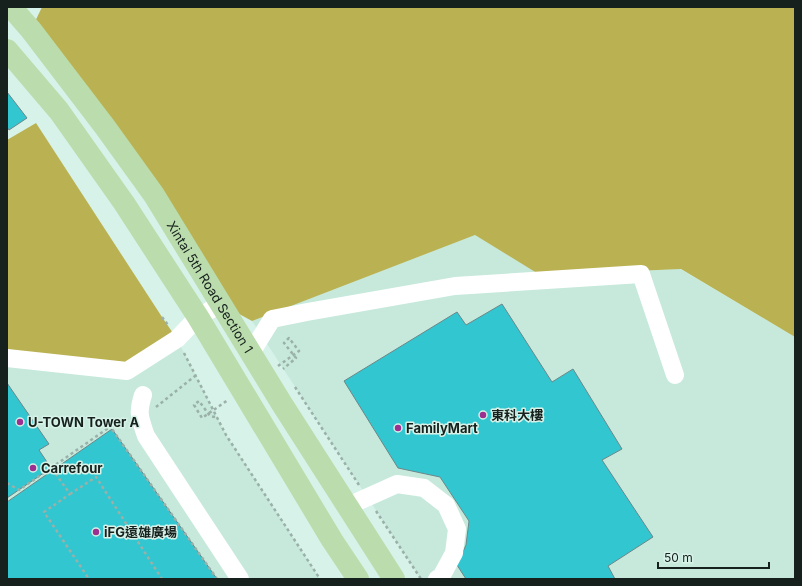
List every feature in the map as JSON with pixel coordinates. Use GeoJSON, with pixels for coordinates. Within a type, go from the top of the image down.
{"type":"FeatureCollection","features":[{"type":"Feature","properties":{"kind":"main road","name":"Xintai 5th Road Section 1"},"geometry":{"type":"LineString","coordinates":[[10,7],[31,30],[105,127],[154,195],[250,352],[394,579]]}},
{"type":"Feature","properties":{"kind":"main road","name":"Xintai 5th Road Section 1"},"geometry":{"type":"LineString","coordinates":[[7,50],[63,117],[124,203],[198,318],[332,540],[358,579]]}},
{"type":"Feature","properties":{"kind":"main road"},"geometry":{"type":"LineString","coordinates":[[225,365],[250,352]]}},
{"type":"Feature","properties":{"kind":"street"},"geometry":{"type":"LineString","coordinates":[[250,352],[272,319],[307,312],[455,286],[641,274],[675,375]]}},
{"type":"Feature","properties":{"kind":"street"},"geometry":{"type":"LineString","coordinates":[[7,358],[127,372],[177,339],[198,318],[221,304]]}},
{"type":"Feature","properties":{"kind":"street"},"geometry":{"type":"LineString","coordinates":[[7,362],[131,378],[171,351],[177,339]]}},
{"type":"Feature","properties":{"kind":"street"},"geometry":{"type":"LineString","coordinates":[[145,406],[146,436],[240,579]]}},
{"type":"Feature","properties":{"kind":"street"},"geometry":{"type":"LineString","coordinates":[[348,506],[397,484],[424,488],[446,505],[457,529],[454,552],[441,577],[437,579]]}},
{"type":"Feature","properties":{"kind":"path"},"geometry":{"type":"LineString","coordinates":[[162,317],[177,339],[226,435],[320,579]]}},
{"type":"Feature","properties":{"kind":"path"},"geometry":{"type":"LineString","coordinates":[[283,370],[296,358],[284,343],[289,338],[299,351]]}},
{"type":"Feature","properties":{"kind":"path"},"geometry":{"type":"LineString","coordinates":[[7,483],[19,490],[114,424],[195,376]]}},
{"type":"Feature","properties":{"kind":"path"},"geometry":{"type":"LineString","coordinates":[[202,418],[194,405],[199,401],[210,416],[216,417]]}},
{"type":"Feature","properties":{"kind":"path"},"geometry":{"type":"LineString","coordinates":[[114,424],[112,429],[217,579]]}},
{"type":"Feature","properties":{"kind":"path"},"geometry":{"type":"LineString","coordinates":[[51,468],[70,494]]}},
{"type":"Feature","properties":{"kind":"path"},"geometry":{"type":"LineString","coordinates":[[89,579],[44,512],[96,477],[162,579]]}},
{"type":"Feature","properties":{"kind":"shaded area"},"geometry":{"type":"Polygon","coordinates":[[[42,7],[795,7],[795,337],[681,269],[540,275],[475,235],[252,321],[221,304],[31,30],[42,7]]]}},
{"type":"Feature","properties":{"kind":"shaded area"},"geometry":{"type":"Polygon","coordinates":[[[36,123],[177,339],[127,371],[7,358],[7,140],[36,123]]]}},
{"type":"Feature","properties":{"kind":"shaded area"},"geometry":{"type":"Polygon","coordinates":[[[475,235],[540,275],[680,269],[795,337],[795,579],[421,579],[252,321],[475,235]]]}},
{"type":"Feature","properties":{"kind":"shaded area"},"geometry":{"type":"Polygon","coordinates":[[[177,339],[226,435],[320,579],[7,579],[7,358],[177,339]]]}},
{"type":"Feature","properties":{"kind":"building"},"geometry":{"type":"Polygon","coordinates":[[[7,92],[27,118],[9,130],[7,127],[7,92]]]}},
{"type":"Feature","properties":{"kind":"building","name":"東科大樓"},"geometry":{"type":"Polygon","coordinates":[[[502,304],[552,382],[573,369],[622,449],[602,460],[653,537],[608,566],[615,579],[466,579],[457,565],[466,545],[469,521],[440,477],[398,468],[344,381],[457,312],[466,325],[502,304]]]}},
{"type":"Feature","properties":{"kind":"building","name":"U-TOWN Tower A"},"geometry":{"type":"Polygon","coordinates":[[[7,383],[49,444],[39,450],[51,468],[7,498],[7,383]]]}},
{"type":"Feature","properties":{"kind":"building","name":"iFG遠雄廣場"},"geometry":{"type":"Polygon","coordinates":[[[112,429],[217,579],[7,579],[7,502],[112,429]]]}},
{"type":"Feature","properties":{"kind":"place","name":"東科大樓"},"geometry":{"type":"Point","coordinates":[483,415]}},
{"type":"Feature","properties":{"kind":"place","name":"U-TOWN Tower A"},"geometry":{"type":"Point","coordinates":[20,422]}},
{"type":"Feature","properties":{"kind":"place","name":"FamilyMart"},"geometry":{"type":"Point","coordinates":[398,428]}},
{"type":"Feature","properties":{"kind":"place","name":"Carrefour"},"geometry":{"type":"Point","coordinates":[33,468]}},
{"type":"Feature","properties":{"kind":"place","name":"iFG遠雄廣場"},"geometry":{"type":"Point","coordinates":[96,532]}}]}
